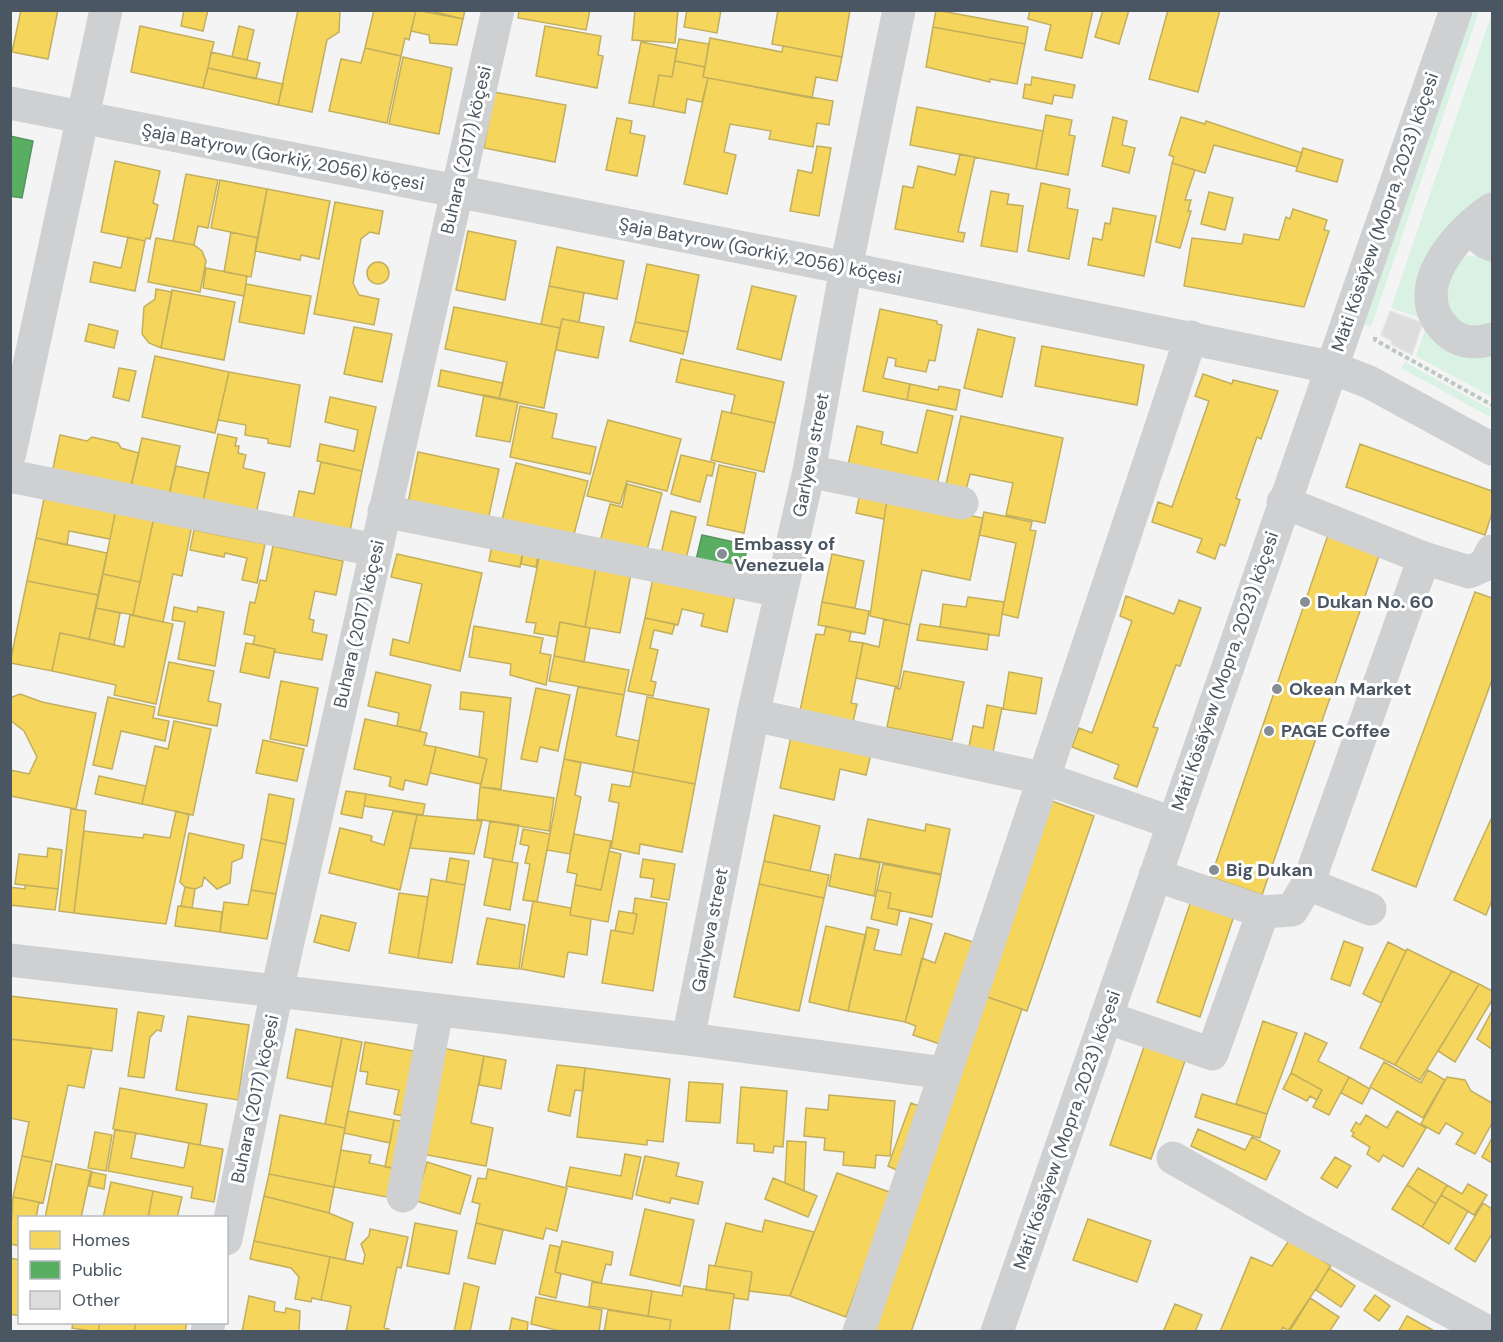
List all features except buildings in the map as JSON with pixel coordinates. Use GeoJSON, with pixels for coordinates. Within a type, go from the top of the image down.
{"type":"FeatureCollection","features":[{"type":"Feature","properties":{"kind":"street"},"geometry":{"type":"LineString","coordinates":[[10,453],[106,10]]}},
{"type":"Feature","properties":{"kind":"street","name":"Buhara (2017) köçesi"},"geometry":{"type":"LineString","coordinates":[[228,1229],[277,991],[498,10]]}},
{"type":"Feature","properties":{"kind":"street","name":"Garlyeva street"},"geometry":{"type":"LineString","coordinates":[[688,1039],[753,715],[809,471],[846,268],[899,10]]}},
{"type":"Feature","properties":{"kind":"street","name":"Mäti Kösäýew (Mopra, 2023) köçesi"},"geometry":{"type":"LineString","coordinates":[[998,1329],[1283,502],[1456,10]]}},
{"type":"Feature","properties":{"kind":"street","name":"Şaja Batyrow (Gorkiý, 2056) köçesi"},"geometry":{"type":"LineString","coordinates":[[10,103],[846,268],[1330,367],[1369,382],[1492,448]]}},
{"type":"Feature","properties":{"kind":"street"},"geometry":{"type":"LineString","coordinates":[[1485,228],[1442,261],[1432,282],[1432,310],[1437,322],[1449,334],[1465,342],[1492,339]]}},
{"type":"Feature","properties":{"kind":"street"},"geometry":{"type":"LineString","coordinates":[[859,1332],[1046,778],[1191,338]]}},
{"type":"Feature","properties":{"kind":"street"},"geometry":{"type":"LineString","coordinates":[[809,471],[962,503]]}},
{"type":"Feature","properties":{"kind":"street"},"geometry":{"type":"LineString","coordinates":[[10,476],[375,550]]}},
{"type":"Feature","properties":{"kind":"street"},"geometry":{"type":"LineString","coordinates":[[1283,502],[1424,558],[1469,572],[1485,566],[1492,551]]}},
{"type":"Feature","properties":{"kind":"street"},"geometry":{"type":"LineString","coordinates":[[384,511],[781,591]]}},
{"type":"Feature","properties":{"kind":"street"},"geometry":{"type":"LineString","coordinates":[[1155,875],[1263,912],[1292,910],[1308,884],[1424,558]]}},
{"type":"Feature","properties":{"kind":"street"},"geometry":{"type":"LineString","coordinates":[[753,715],[947,759],[1046,778],[1173,823]]}},
{"type":"Feature","properties":{"kind":"street"},"geometry":{"type":"LineString","coordinates":[[1308,884],[1370,909]]}},
{"type":"Feature","properties":{"kind":"street"},"geometry":{"type":"LineString","coordinates":[[1106,1017],[1212,1054],[1263,912]]}},
{"type":"Feature","properties":{"kind":"street"},"geometry":{"type":"LineString","coordinates":[[10,960],[688,1039],[945,1073]]}},
{"type":"Feature","properties":{"kind":"street"},"geometry":{"type":"LineString","coordinates":[[403,1196],[437,1010]]}},
{"type":"Feature","properties":{"kind":"street"},"geometry":{"type":"LineString","coordinates":[[1173,1158],[1488,1332]]}},
{"type":"Feature","properties":{"kind":"green space"},"geometry":{"type":"Polygon","coordinates":[[[1471,11],[1479,11],[1371,327],[1364,325],[1471,11]]]}},
{"type":"Feature","properties":{"kind":"green space"},"geometry":{"type":"Polygon","coordinates":[[[1492,13],[1492,201],[1426,320],[1391,308],[1492,13]]]}},
{"type":"Feature","properties":{"kind":"green space"},"geometry":{"type":"Polygon","coordinates":[[[1492,257],[1492,332],[1472,336],[1437,295],[1456,258],[1492,257]]]}},
{"type":"Feature","properties":{"kind":"green space"},"geometry":{"type":"Polygon","coordinates":[[[1427,323],[1492,345],[1492,397],[1416,356],[1427,323]]]}},
{"type":"Feature","properties":{"kind":"green space"},"geometry":{"type":"Polygon","coordinates":[[[1405,362],[1492,410],[1492,418],[1401,368],[1405,362]]]}},
{"type":"Feature","properties":{"kind":"place","name":"Embassy of Venezuela"},"geometry":{"type":"Point","coordinates":[722,554]}},
{"type":"Feature","properties":{"kind":"place","name":"Dukan No. 60"},"geometry":{"type":"Point","coordinates":[1305,602]}},
{"type":"Feature","properties":{"kind":"place","name":"Okean Market"},"geometry":{"type":"Point","coordinates":[1277,689]}},
{"type":"Feature","properties":{"kind":"place","name":"PAGE Coffee"},"geometry":{"type":"Point","coordinates":[1269,731]}},
{"type":"Feature","properties":{"kind":"place","name":"Big Dukan"},"geometry":{"type":"Point","coordinates":[1214,870]}}]}
